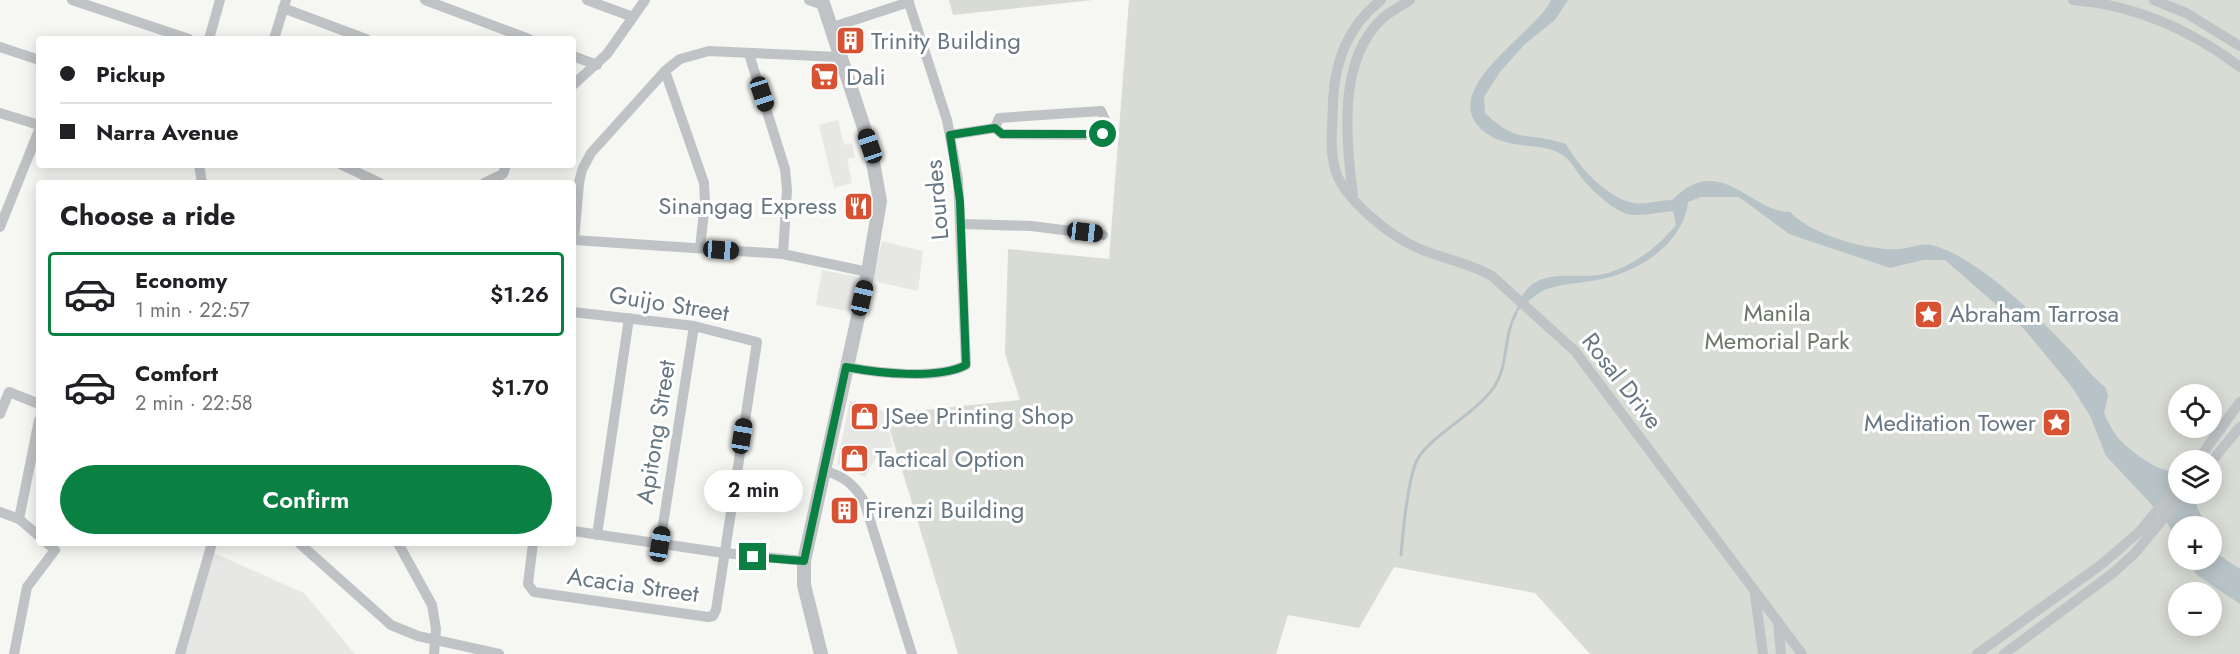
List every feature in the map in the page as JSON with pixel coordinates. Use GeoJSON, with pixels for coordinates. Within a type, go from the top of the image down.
{"type":"FeatureCollection","features":[{"type":"Feature","properties":{"kind":"street"},"geometry":{"type":"LineString","coordinates":[[72,0],[180,36]]}},
{"type":"Feature","properties":{"kind":"street"},"geometry":{"type":"LineString","coordinates":[[210,36],[220,0]]}},
{"type":"Feature","properties":{"kind":"street"},"geometry":{"type":"LineString","coordinates":[[425,0],[521,36]]}},
{"type":"Feature","properties":{"kind":"street"},"geometry":{"type":"LineString","coordinates":[[587,0],[633,17]]}},
{"type":"Feature","properties":{"kind":"street"},"geometry":{"type":"LineString","coordinates":[[576,82],[597,65],[645,0]]}},
{"type":"Feature","properties":{"kind":"street"},"geometry":{"type":"LineString","coordinates":[[809,0],[823,2],[839,57],[870,146],[880,201],[868,272],[804,561],[804,585],[821,654]]}},
{"type":"Feature","properties":{"kind":"street"},"geometry":{"type":"LineString","coordinates":[[1346,179],[1334,164],[1334,81],[1348,37],[1381,0]]}},
{"type":"Feature","properties":{"kind":"street"},"geometry":{"type":"LineString","coordinates":[[1346,179],[1351,82],[1355,64],[1364,44],[1382,19],[1410,0]]}},
{"type":"Feature","properties":{"kind":"street"},"geometry":{"type":"LineString","coordinates":[[2073,0],[2122,8],[2155,17],[2197,39],[2240,67]]}},
{"type":"Feature","properties":{"kind":"street"},"geometry":{"type":"LineString","coordinates":[[2154,0],[2186,13],[2240,46]]}},
{"type":"Feature","properties":{"kind":"street","name":"Lourdes"},"geometry":{"type":"LineString","coordinates":[[830,28],[909,1],[950,135],[958,179],[962,224],[966,365],[952,372],[875,372],[846,367]]}},
{"type":"Feature","properties":{"kind":"street"},"geometry":{"type":"LineString","coordinates":[[275,36],[285,4],[359,36]]}},
{"type":"Feature","properties":{"kind":"street"},"geometry":{"type":"LineString","coordinates":[[0,47],[36,59]]}},
{"type":"Feature","properties":{"kind":"street"},"geometry":{"type":"LineString","coordinates":[[576,222],[582,170],[591,153],[665,71],[680,59],[709,51],[839,57]]}},
{"type":"Feature","properties":{"kind":"street"},"geometry":{"type":"LineString","coordinates":[[749,54],[785,169],[787,190],[783,254]]}},
{"type":"Feature","properties":{"kind":"street"},"geometry":{"type":"LineString","coordinates":[[576,57],[597,65]]}},
{"type":"Feature","properties":{"kind":"street"},"geometry":{"type":"LineString","coordinates":[[665,71],[704,183],[705,203],[700,249]]}},
{"type":"Feature","properties":{"kind":"street"},"geometry":{"type":"LineString","coordinates":[[950,135],[995,128],[1002,134],[1102,135],[1106,133],[1106,122],[1101,111],[1026,114],[999,118],[995,128]]}},
{"type":"Feature","properties":{"kind":"street"},"geometry":{"type":"LineString","coordinates":[[0,113],[36,127]]}},
{"type":"Feature","properties":{"kind":"street"},"geometry":{"type":"LineString","coordinates":[[0,227],[36,136]]}},
{"type":"Feature","properties":{"kind":"street"},"geometry":{"type":"LineString","coordinates":[[348,168],[374,180]]}},
{"type":"Feature","properties":{"kind":"street"},"geometry":{"type":"LineString","coordinates":[[490,180],[503,174],[505,168]]}},
{"type":"Feature","properties":{"kind":"street","name":"Rosal Drive"},"geometry":{"type":"LineString","coordinates":[[1346,179],[1354,198],[1393,234],[1418,248],[1480,269],[1575,351],[1802,654]]}},
{"type":"Feature","properties":{"kind":"street"},"geometry":{"type":"LineString","coordinates":[[962,224],[1031,226],[1103,235]]}},
{"type":"Feature","properties":{"kind":"street"},"geometry":{"type":"LineString","coordinates":[[576,240],[783,254],[868,272]]}},
{"type":"Feature","properties":{"kind":"street","name":"Guijo Street"},"geometry":{"type":"LineString","coordinates":[[576,312],[694,326],[757,342]]}},
{"type":"Feature","properties":{"kind":"street"},"geometry":{"type":"LineString","coordinates":[[597,535],[629,318]]}},
{"type":"Feature","properties":{"kind":"street","name":"Apitong Street"},"geometry":{"type":"LineString","coordinates":[[660,544],[694,326]]}},
{"type":"Feature","properties":{"kind":"street","name":"Acacia Street"},"geometry":{"type":"LineString","coordinates":[[533,546],[528,584],[534,592],[713,616],[716,610],[757,342]]}},
{"type":"Feature","properties":{"kind":"street"},"geometry":{"type":"LineString","coordinates":[[0,414],[9,392],[36,403]]}},
{"type":"Feature","properties":{"kind":"street"},"geometry":{"type":"LineString","coordinates":[[2205,450],[2240,402]]}},
{"type":"Feature","properties":{"kind":"street"},"geometry":{"type":"LineString","coordinates":[[2221,450],[2240,428]]}},
{"type":"Feature","properties":{"kind":"street"},"geometry":{"type":"LineString","coordinates":[[20,519],[36,436]]}},
{"type":"Feature","properties":{"kind":"street"},"geometry":{"type":"LineString","coordinates":[[823,470],[840,475],[855,486],[864,501],[912,654]]}},
{"type":"Feature","properties":{"kind":"street"},"geometry":{"type":"LineString","coordinates":[[2004,654],[2113,573],[2134,554],[2168,501]]}},
{"type":"Feature","properties":{"kind":"street"},"geometry":{"type":"LineString","coordinates":[[1977,654],[2102,564],[2173,504]]}},
{"type":"Feature","properties":{"kind":"street"},"geometry":{"type":"LineString","coordinates":[[0,512],[20,519],[36,533]]}},
{"type":"Feature","properties":{"kind":"street"},"geometry":{"type":"LineString","coordinates":[[576,532],[724,553],[804,561]]}},
{"type":"Feature","properties":{"kind":"street"},"geometry":{"type":"LineString","coordinates":[[180,654],[211,546]]}},
{"type":"Feature","properties":{"kind":"street"},"geometry":{"type":"LineString","coordinates":[[302,546],[391,625],[405,633],[499,654]]}},
{"type":"Feature","properties":{"kind":"street"},"geometry":{"type":"LineString","coordinates":[[400,546],[432,605],[436,617],[434,654]]}},
{"type":"Feature","properties":{"kind":"street"},"geometry":{"type":"LineString","coordinates":[[14,654],[27,587],[51,547]]}},
{"type":"Feature","properties":{"kind":"street"},"geometry":{"type":"LineString","coordinates":[[1755,594],[1763,654]]}},
{"type":"Feature","properties":{"kind":"street"},"geometry":{"type":"LineString","coordinates":[[1778,621],[1781,654]]}},
{"type":"Feature","properties":{"kind":"shaded area"},"geometry":{"type":"Polygon","coordinates":[[[1551,0],[1568,0],[1555,20],[1525,44],[1500,72],[1484,97],[1485,113],[1496,123],[1506,130],[1524,136],[1566,144],[1578,162],[1603,188],[1633,203],[1672,200],[1689,186],[1705,181],[1720,182],[1775,209],[1790,212],[1812,228],[1841,240],[1887,249],[1931,245],[1965,260],[1984,272],[2020,302],[2106,388],[2108,397],[2104,413],[2119,439],[2146,461],[2168,470],[2168,504],[2196,504],[2201,516],[2168,516],[2168,524],[2106,456],[2090,416],[2072,387],[2024,329],[1945,260],[1923,260],[1890,268],[1789,234],[1739,197],[1701,197],[1688,202],[1685,216],[1671,240],[1649,259],[1610,277],[1562,285],[1542,291],[1514,314],[1525,292],[1535,282],[1555,276],[1598,275],[1618,270],[1645,254],[1676,225],[1673,211],[1638,215],[1622,212],[1595,192],[1564,156],[1556,151],[1495,139],[1486,133],[1472,117],[1471,100],[1479,82],[1493,64],[1542,14],[1551,0]]]}},
{"type":"Feature","properties":{"kind":"shaded area"},"geometry":{"type":"Polygon","coordinates":[[[838,120],[844,145],[852,143],[855,157],[847,159],[852,183],[834,188],[819,125],[838,120]]]}},
{"type":"Feature","properties":{"kind":"shaded area"},"geometry":{"type":"Polygon","coordinates":[[[882,241],[923,251],[918,291],[873,281],[882,241]]]}},
{"type":"Feature","properties":{"kind":"shaded area"},"geometry":{"type":"Polygon","coordinates":[[[822,270],[859,277],[852,312],[816,305],[822,270]]]}},
{"type":"Feature","properties":{"kind":"shaded area"},"geometry":{"type":"Polygon","coordinates":[[[850,401],[881,410],[885,414],[893,447],[880,450],[865,477],[837,464],[850,401]]]}},
{"type":"Feature","properties":{"kind":"shaded area"},"geometry":{"type":"Polygon","coordinates":[[[214,553],[304,593],[355,654],[184,654],[214,553]]]}},
{"type":"Feature","properties":{"kind":"shaded area"},"geometry":{"type":"Polygon","coordinates":[[[2222,557],[2240,569],[2240,604],[2222,592],[2222,582],[2207,582],[2194,570],[2222,570],[2222,557]]]}},
{"type":"Feature","properties":{"kind":"green space"},"geometry":{"type":"Polygon","coordinates":[[[949,0],[1093,0],[953,15],[949,0]]]}},
{"type":"Feature","properties":{"kind":"green space","name":"Manila Memorial Park"},"geometry":{"type":"Polygon","coordinates":[[[1129,0],[2240,0],[2240,654],[1590,654],[1535,593],[1394,567],[1359,628],[1288,615],[1276,654],[958,654],[885,414],[1020,400],[1005,354],[1008,249],[1109,259],[1129,0]]]}},
{"type":"Feature","properties":{"kind":"waterway"},"geometry":{"type":"LineString","coordinates":[[1401,555],[1408,493],[1417,460],[1433,442],[1476,407],[1494,387],[1502,369],[1509,331],[1516,313]]}},
{"type":"Feature","properties":{"kind":"place","name":"Trinity Building"},"geometry":{"type":"Point","coordinates":[850,41]}},
{"type":"Feature","properties":{"kind":"place","name":"Dali"},"geometry":{"type":"Point","coordinates":[825,77]}},
{"type":"Feature","properties":{"kind":"place","name":"Sinangag Express"},"geometry":{"type":"Point","coordinates":[858,206]}},
{"type":"Feature","properties":{"kind":"place","name":"Abraham Tarrosa"},"geometry":{"type":"Point","coordinates":[1928,314]}},
{"type":"Feature","properties":{"kind":"place","name":"JSee Printing Shop"},"geometry":{"type":"Point","coordinates":[864,416]}},
{"type":"Feature","properties":{"kind":"place","name":"Meditation Tower"},"geometry":{"type":"Point","coordinates":[2057,423]}},
{"type":"Feature","properties":{"kind":"place","name":"Tactical Option"},"geometry":{"type":"Point","coordinates":[854,459]}},
{"type":"Feature","properties":{"kind":"place","name":"Firenzi Building"},"geometry":{"type":"Point","coordinates":[844,510]}},
{"type":"Feature","properties":{"kind":"route"},"geometry":{"type":"LineString","coordinates":[[753,557],[804,561],[846,367],[875,372],[952,372],[966,365],[962,224],[958,179],[950,135],[995,128],[1002,134],[1103,134]]}}]}
